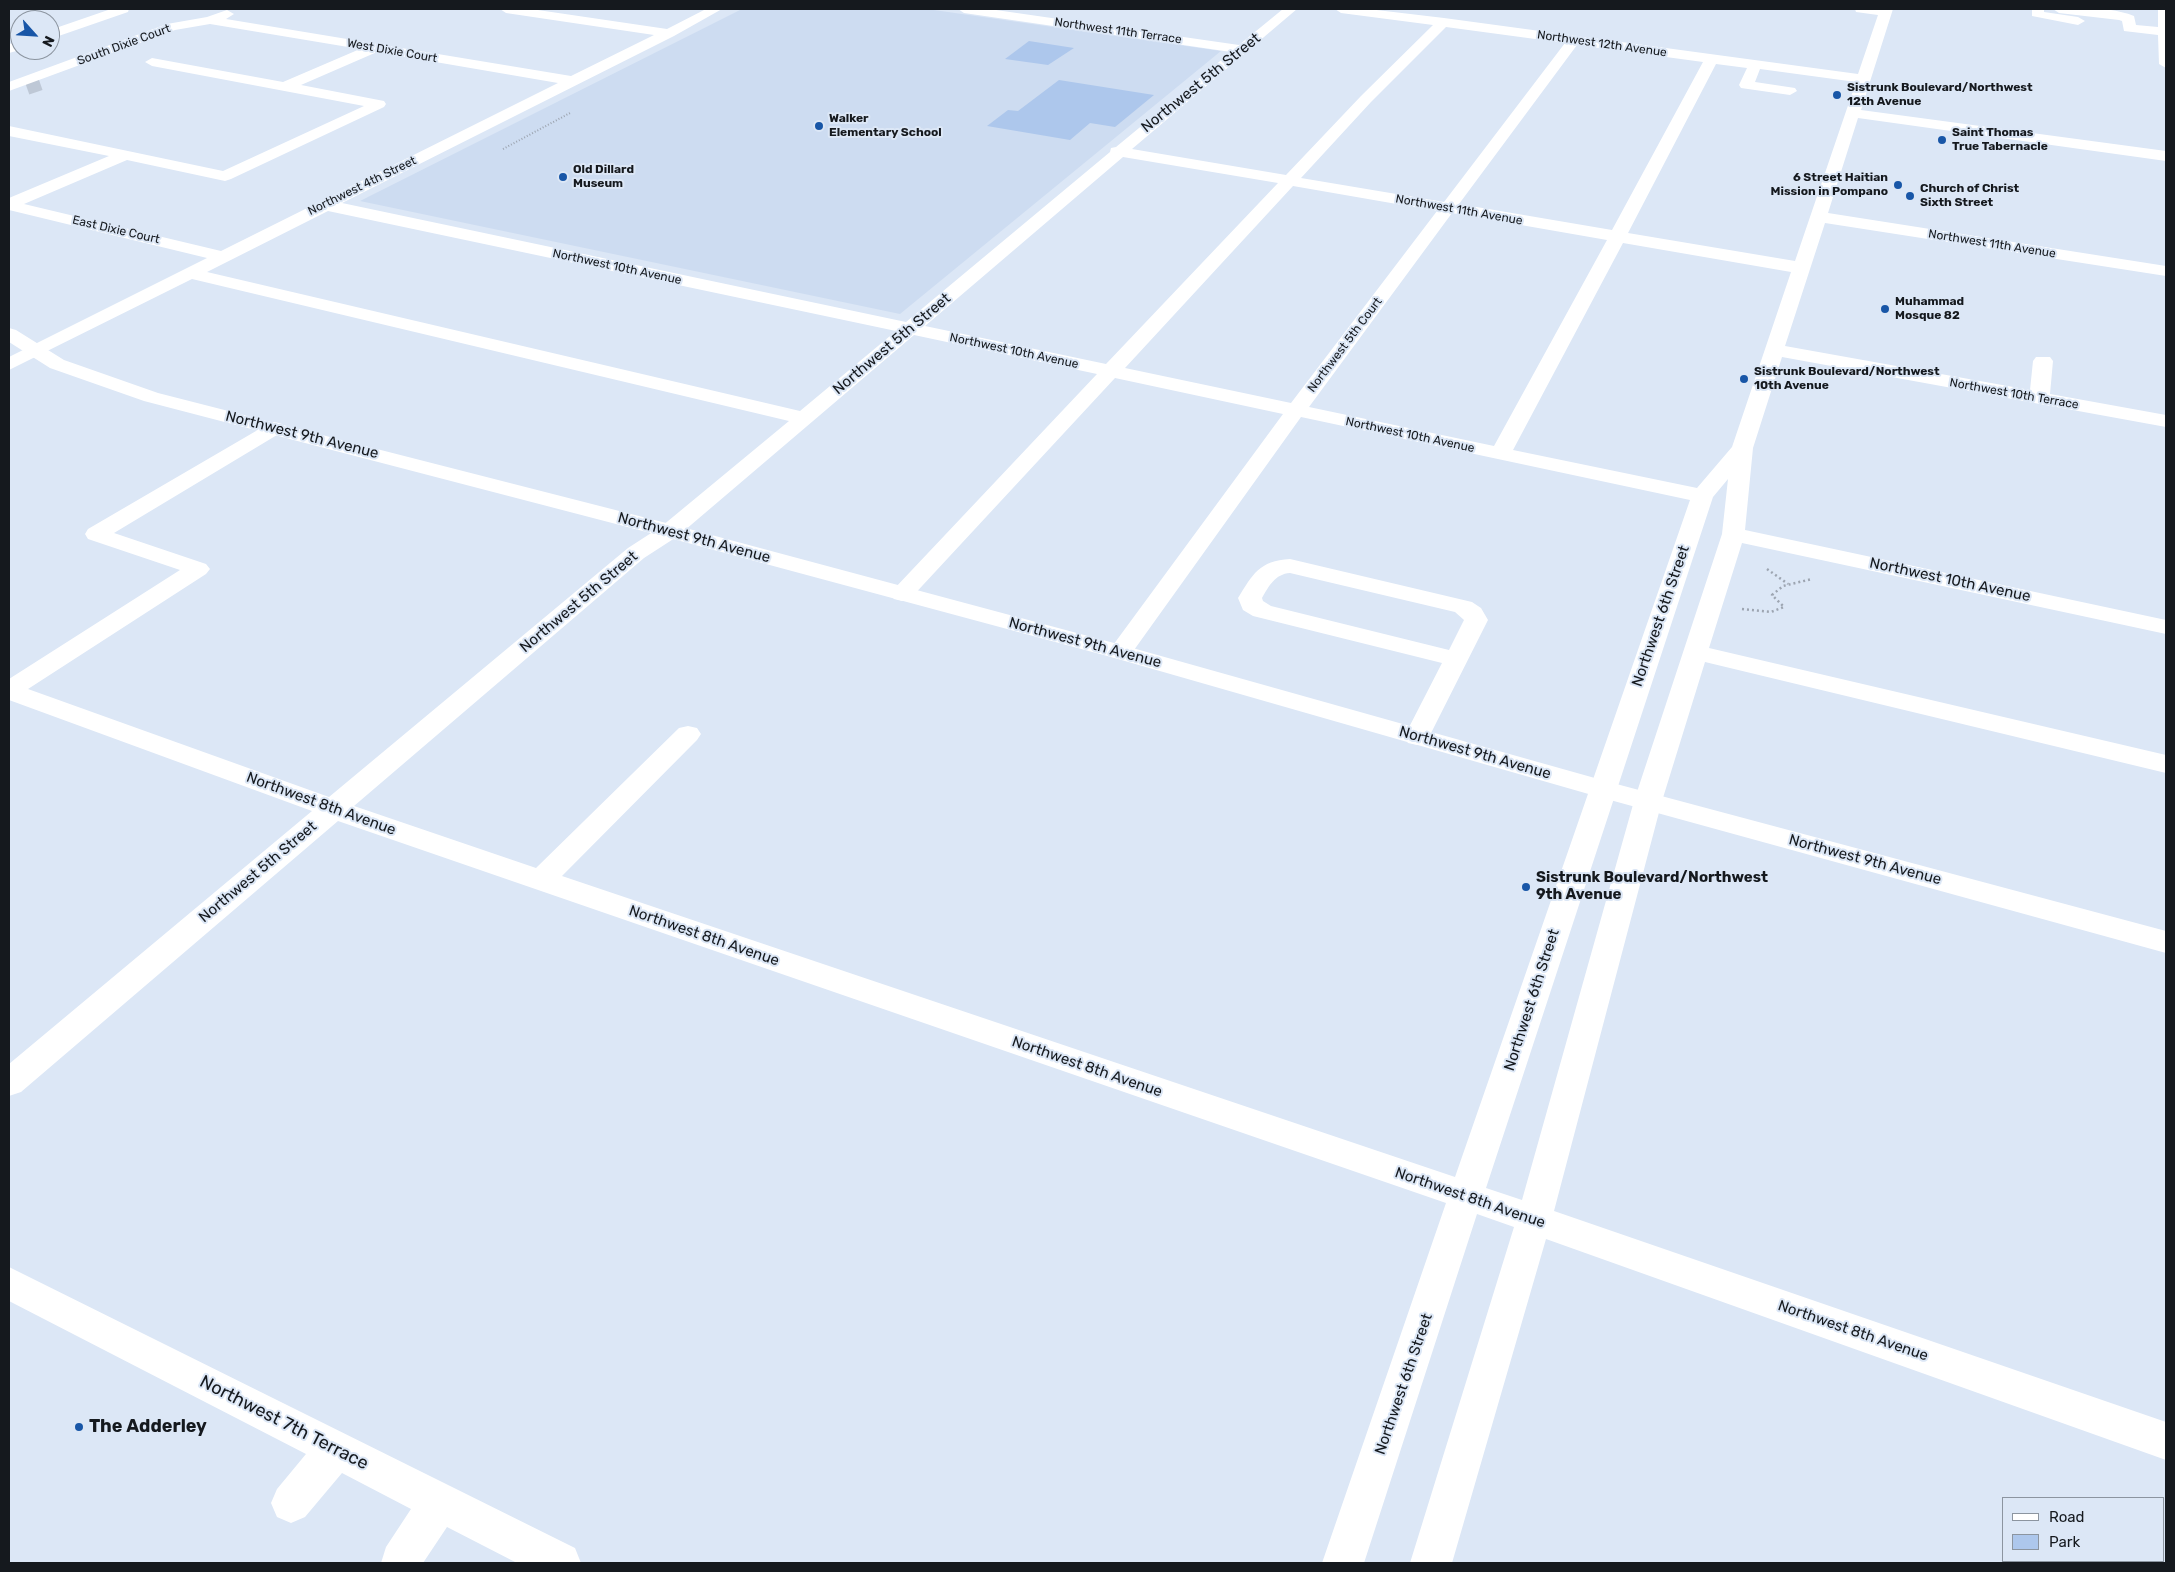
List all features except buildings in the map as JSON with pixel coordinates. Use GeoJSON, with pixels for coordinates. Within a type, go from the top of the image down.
{"type":"FeatureCollection","features":[{"type":"Feature","properties":{"kind":"street"},"geometry":{"type":"LineString","coordinates":[[60,31],[123,9]]}},
{"type":"Feature","properties":{"kind":"street","name":"South Dixie Court"},"geometry":{"type":"LineString","coordinates":[[9,87],[172,27],[210,20],[240,9]]}},
{"type":"Feature","properties":{"kind":"street"},"geometry":{"type":"LineString","coordinates":[[506,9],[669,33]]}},
{"type":"Feature","properties":{"kind":"street"},"geometry":{"type":"LineString","coordinates":[[543,15],[556,9]]}},
{"type":"Feature","properties":{"kind":"street","name":"Northwest 4th Street"},"geometry":{"type":"LineString","coordinates":[[9,364],[716,9]]}},
{"type":"Feature","properties":{"kind":"street","name":"Northwest 11th Terrace"},"geometry":{"type":"LineString","coordinates":[[964,9],[1241,49]]}},
{"type":"Feature","properties":{"kind":"street","name":"Northwest 5th Street"},"geometry":{"type":"LineString","coordinates":[[9,1083],[636,553],[670,531],[911,329],[1117,151],[1291,9]]}},
{"type":"Feature","properties":{"kind":"street","name":"Northwest 12th Avenue"},"geometry":{"type":"LineString","coordinates":[[1341,9],[1864,79]]}},
{"type":"Feature","properties":{"kind":"street"},"geometry":{"type":"LineString","coordinates":[[1861,9],[1887,10]]}},
{"type":"Feature","properties":{"kind":"street"},"geometry":{"type":"LineString","coordinates":[[2038,9],[2037,13],[2047,17],[2128,34],[2165,39]]}},
{"type":"Feature","properties":{"kind":"street"},"geometry":{"type":"LineString","coordinates":[[2059,9],[2126,17],[2129,19],[2128,34]]}},
{"type":"Feature","properties":{"kind":"street"},"geometry":{"type":"LineString","coordinates":[[2164,9],[2166,64]]}},
{"type":"Feature","properties":{"kind":"street","name":"Northwest 6th Street"},"geometry":{"type":"LineString","coordinates":[[1431,1563],[1534,1220],[1648,801],[1733,534],[1742,448],[1887,10]]}},
{"type":"Feature","properties":{"kind":"street","name":"West Dixie Court"},"geometry":{"type":"LineString","coordinates":[[210,20],[573,81]]}},
{"type":"Feature","properties":{"kind":"street"},"geometry":{"type":"LineString","coordinates":[[902,594],[1366,99],[1444,22]]}},
{"type":"Feature","properties":{"kind":"street","name":"Northwest 5th Court"},"geometry":{"type":"LineString","coordinates":[[1120,652],[1296,412],[1574,40]]}},
{"type":"Feature","properties":{"kind":"street"},"geometry":{"type":"LineString","coordinates":[[284,86],[375,48]]}},
{"type":"Feature","properties":{"kind":"street"},"geometry":{"type":"LineString","coordinates":[[1500,454],[1699,86],[1712,58]]}},
{"type":"Feature","properties":{"kind":"street"},"geometry":{"type":"LineString","coordinates":[[9,131],[225,176],[379,104],[152,62]]}},
{"type":"Feature","properties":{"kind":"street"},"geometry":{"type":"LineString","coordinates":[[1756,64],[1746,85],[1790,91]]}},
{"type":"Feature","properties":{"kind":"street"},"geometry":{"type":"LineString","coordinates":[[46,81],[51,79],[57,69]]}},
{"type":"Feature","properties":{"kind":"street"},"geometry":{"type":"LineString","coordinates":[[9,93],[27,88]]}},
{"type":"Feature","properties":{"kind":"street"},"geometry":{"type":"LineString","coordinates":[[1854,113],[2166,156]]}},
{"type":"Feature","properties":{"kind":"street","name":"Northwest 11th Avenue"},"geometry":{"type":"LineString","coordinates":[[1117,151],[1802,268]]}},
{"type":"Feature","properties":{"kind":"street"},"geometry":{"type":"LineString","coordinates":[[9,205],[126,155]]}},
{"type":"Feature","properties":{"kind":"street","name":"East Dixie Court"},"geometry":{"type":"LineString","coordinates":[[9,205],[222,256]]}},
{"type":"Feature","properties":{"kind":"street","name":"Northwest 10th Avenue"},"geometry":{"type":"LineString","coordinates":[[325,205],[1296,412],[1702,496]]}},
{"type":"Feature","properties":{"kind":"street","name":"Northwest 11th Avenue"},"geometry":{"type":"LineString","coordinates":[[1818,217],[2166,271]]}},
{"type":"Feature","properties":{"kind":"street"},"geometry":{"type":"LineString","coordinates":[[189,273],[804,418]]}},
{"type":"Feature","properties":{"kind":"street","name":"Northwest 9th Avenue"},"geometry":{"type":"LineString","coordinates":[[9,334],[57,364],[151,397],[670,531],[1120,652],[1602,789],[2166,942]]}},
{"type":"Feature","properties":{"kind":"street","name":"Northwest 10th Terrace"},"geometry":{"type":"LineString","coordinates":[[1774,350],[2166,421]]}},
{"type":"Feature","properties":{"kind":"street"},"geometry":{"type":"LineString","coordinates":[[2039,398],[2043,361]]}},
{"type":"Feature","properties":{"kind":"street"},"geometry":{"type":"LineString","coordinates":[[9,690],[198,569],[96,534],[275,428]]}},
{"type":"Feature","properties":{"kind":"street","name":"Northwest 6th Street"},"geometry":{"type":"LineString","coordinates":[[1343,1563],[1702,496],[1742,448]]}},
{"type":"Feature","properties":{"kind":"street","name":"Northwest 10th Avenue"},"geometry":{"type":"LineString","coordinates":[[1733,534],[2166,627]]}},
{"type":"Feature","properties":{"kind":"street"},"geometry":{"type":"LineString","coordinates":[[1417,736],[1476,620],[1472,613],[1463,607],[1290,566],[1278,566],[1269,570],[1250,598],[1252,605],[1262,610],[1456,659]]}},
{"type":"Feature","properties":{"kind":"street"},"geometry":{"type":"LineString","coordinates":[[1695,652],[2166,764]]}},
{"type":"Feature","properties":{"kind":"street","name":"Northwest 8th Avenue"},"geometry":{"type":"LineString","coordinates":[[9,690],[333,809],[1467,1196],[2166,1441]]}},
{"type":"Feature","properties":{"kind":"street"},"geometry":{"type":"LineString","coordinates":[[540,880],[688,734]]}},
{"type":"Feature","properties":{"kind":"street","name":"Northwest 7th Terrace"},"geometry":{"type":"LineString","coordinates":[[9,1283],[559,1563]]}},
{"type":"Feature","properties":{"kind":"street"},"geometry":{"type":"LineString","coordinates":[[291,1503],[336,1448]]}},
{"type":"Feature","properties":{"kind":"street"},"geometry":{"type":"LineString","coordinates":[[401,1562],[412,1541],[440,1502]]}},
{"type":"Feature","properties":{"kind":"path"},"geometry":{"type":"LineString","coordinates":[[503,150],[504,146],[570,113]]}},
{"type":"Feature","properties":{"kind":"path"},"geometry":{"type":"LineString","coordinates":[[1735,608],[1771,612],[1784,607],[1772,595],[1783,586],[1817,577]]}},
{"type":"Feature","properties":{"kind":"shaded area","name":"Walker Elementary School"},"geometry":{"type":"Polygon","coordinates":[[[742,9],[927,9],[1221,51],[900,314],[360,201],[742,9]]]}},
{"type":"Feature","properties":{"kind":"green space"},"geometry":{"type":"Polygon","coordinates":[[[1029,41],[1074,48],[1048,65],[1005,59],[1029,41]]]}},
{"type":"Feature","properties":{"kind":"green space"},"geometry":{"type":"Polygon","coordinates":[[[1059,80],[1154,95],[1115,127],[1090,123],[1070,140],[987,126],[1008,110],[1018,111],[1059,80]]]}},
{"type":"Feature","properties":{"kind":"tunnel"},"geometry":{"type":"LineString","coordinates":[[27,88],[47,81]]}},
{"type":"Feature","properties":{"kind":"place","name":"Sistrunk Boulevard/Northwest 12th Avenue"},"geometry":{"type":"Point","coordinates":[1837,95]}},
{"type":"Feature","properties":{"kind":"place","name":"Walker Elementary School"},"geometry":{"type":"Point","coordinates":[819,126]}},
{"type":"Feature","properties":{"kind":"place","name":"Saint Thomas True Tabernacle"},"geometry":{"type":"Point","coordinates":[1942,140]}},
{"type":"Feature","properties":{"kind":"place","name":"Old Dillard Museum"},"geometry":{"type":"Point","coordinates":[563,177]}},
{"type":"Feature","properties":{"kind":"place","name":"6 Street Haitian Mission in Pompano"},"geometry":{"type":"Point","coordinates":[1898,185]}},
{"type":"Feature","properties":{"kind":"place","name":"Church of Christ Sixth Street"},"geometry":{"type":"Point","coordinates":[1910,196]}},
{"type":"Feature","properties":{"kind":"place","name":"Muhammad Mosque 82"},"geometry":{"type":"Point","coordinates":[1885,309]}},
{"type":"Feature","properties":{"kind":"place","name":"Sistrunk Boulevard/Northwest 10th Avenue"},"geometry":{"type":"Point","coordinates":[1744,379]}},
{"type":"Feature","properties":{"kind":"place","name":"Sistrunk Boulevard/Northwest 9th Avenue"},"geometry":{"type":"Point","coordinates":[1526,887]}},
{"type":"Feature","properties":{"kind":"place","name":"The Adderley"},"geometry":{"type":"Point","coordinates":[79,1427]}}]}
